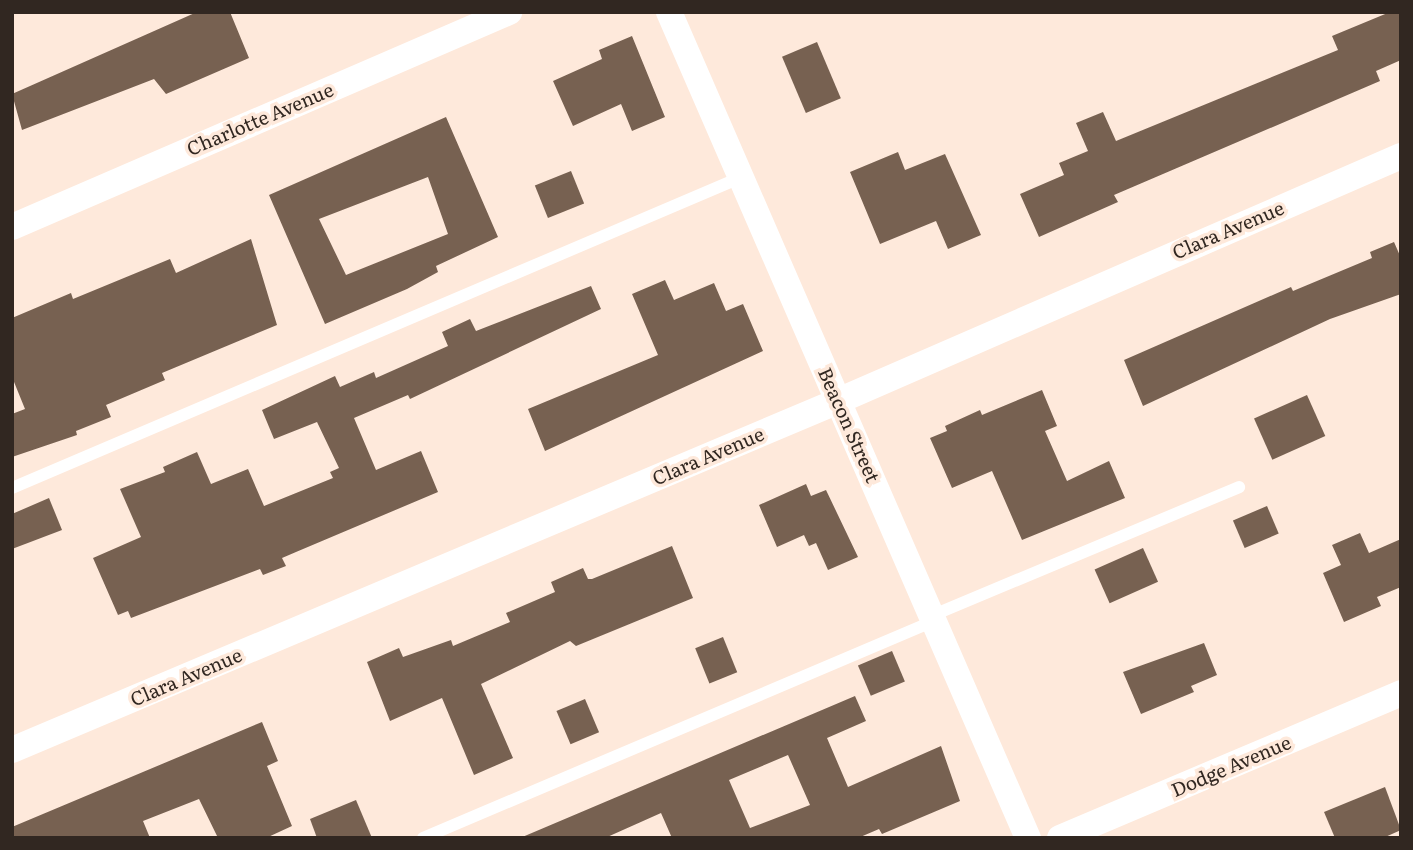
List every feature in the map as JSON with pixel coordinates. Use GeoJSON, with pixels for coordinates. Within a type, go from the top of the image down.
{"type":"FeatureCollection","features":[{"type":"Feature","properties":{"kind":"street","name":"Charlotte Avenue"},"geometry":{"type":"LineString","coordinates":[[12,227],[509,12]]}},
{"type":"Feature","properties":{"kind":"street","name":"Beacon Street"},"geometry":{"type":"LineString","coordinates":[[669,12],[1028,838]]}},
{"type":"Feature","properties":{"kind":"street","name":"Clara Avenue"},"geometry":{"type":"LineString","coordinates":[[12,750],[838,401],[1401,156]]}},
{"type":"Feature","properties":{"kind":"street","name":"Dodge Avenue"},"geometry":{"type":"LineString","coordinates":[[1060,838],[1401,693]]}},
{"type":"Feature","properties":{"kind":"lane"},"geometry":{"type":"LineString","coordinates":[[12,488],[742,177]]}},
{"type":"Feature","properties":{"kind":"lane"},"geometry":{"type":"LineString","coordinates":[[424,838],[1238,487]]}},
{"type":"Feature","properties":{"kind":"building"},"geometry":{"type":"Polygon","coordinates":[[[197,12],[230,12],[249,58],[166,94],[154,79],[22,130],[12,94],[197,12]]]}},
{"type":"Feature","properties":{"kind":"building"},"geometry":{"type":"Polygon","coordinates":[[[1390,12],[1401,12],[1401,60],[1376,71],[1380,81],[1114,195],[1118,202],[1039,237],[1020,194],[1064,175],[1059,163],[1088,151],[1076,123],[1103,112],[1116,141],[1338,50],[1332,36],[1390,12]]]}},
{"type":"Feature","properties":{"kind":"building"},"geometry":{"type":"Polygon","coordinates":[[[632,36],[665,117],[632,131],[621,104],[573,126],[553,81],[602,59],[599,50],[632,36]]]}},
{"type":"Feature","properties":{"kind":"building"},"geometry":{"type":"Polygon","coordinates":[[[817,42],[841,98],[806,113],[782,57],[817,42]]]}},
{"type":"Feature","properties":{"kind":"building"},"geometry":{"type":"Polygon","coordinates":[[[446,117],[498,237],[436,266],[438,272],[407,289],[325,324],[269,195],[446,117]],[[428,177],[319,219],[346,275],[448,234],[428,177]]]}},
{"type":"Feature","properties":{"kind":"building"},"geometry":{"type":"Polygon","coordinates":[[[898,152],[905,170],[945,154],[981,235],[948,249],[936,221],[880,244],[850,172],[898,152]]]}},
{"type":"Feature","properties":{"kind":"building"},"geometry":{"type":"Polygon","coordinates":[[[571,171],[584,203],[548,218],[535,186],[571,171]]]}},
{"type":"Feature","properties":{"kind":"building"},"geometry":{"type":"Polygon","coordinates":[[[251,239],[277,325],[162,373],[165,380],[106,405],[111,417],[76,431],[77,435],[12,457],[12,414],[25,409],[12,377],[12,318],[71,293],[73,299],[170,259],[176,273],[251,239]]]}},
{"type":"Feature","properties":{"kind":"building"},"geometry":{"type":"Polygon","coordinates":[[[1394,242],[1401,258],[1401,294],[1330,319],[1143,406],[1124,360],[1291,287],[1293,291],[1372,258],[1370,252],[1394,242]]]}},
{"type":"Feature","properties":{"kind":"building"},"geometry":{"type":"Polygon","coordinates":[[[665,280],[674,300],[714,283],[726,311],[743,304],[763,351],[545,451],[528,409],[658,355],[632,294],[665,280]]]}},
{"type":"Feature","properties":{"kind":"building"},"geometry":{"type":"Polygon","coordinates":[[[591,286],[601,309],[410,399],[408,395],[354,418],[376,470],[421,451],[438,492],[282,558],[286,566],[263,575],[260,569],[131,618],[128,611],[118,615],[93,558],[141,537],[120,489],[165,472],[163,467],[197,452],[211,484],[248,469],[264,506],[333,478],[330,472],[339,468],[317,422],[274,439],[262,410],[335,376],[340,387],[374,372],[376,378],[448,346],[442,332],[470,319],[476,331],[591,286]]]}},
{"type":"Feature","properties":{"kind":"building"},"geometry":{"type":"Polygon","coordinates":[[[1042,390],[1057,426],[1045,431],[1067,481],[1109,461],[1125,498],[1022,540],[992,471],[952,488],[930,438],[947,431],[945,426],[980,410],[982,415],[1042,390]]]}},
{"type":"Feature","properties":{"kind":"building"},"geometry":{"type":"Polygon","coordinates":[[[1307,395],[1325,436],[1272,460],[1254,419],[1307,395]]]}},
{"type":"Feature","properties":{"kind":"building"},"geometry":{"type":"Polygon","coordinates":[[[806,484],[811,496],[826,490],[858,557],[828,570],[816,543],[809,546],[804,535],[777,547],[759,505],[806,484]]]}},
{"type":"Feature","properties":{"kind":"building"},"geometry":{"type":"Polygon","coordinates":[[[49,498],[62,530],[12,549],[12,514],[49,498]]]}},
{"type":"Feature","properties":{"kind":"building"},"geometry":{"type":"Polygon","coordinates":[[[1267,506],[1279,534],[1245,548],[1233,520],[1267,506]]]}},
{"type":"Feature","properties":{"kind":"building"},"geometry":{"type":"Polygon","coordinates":[[[1360,533],[1369,553],[1401,539],[1401,587],[1377,597],[1381,606],[1344,622],[1323,573],[1341,565],[1332,545],[1360,533]]]}},
{"type":"Feature","properties":{"kind":"building"},"geometry":{"type":"Polygon","coordinates":[[[672,546],[693,598],[576,646],[570,641],[481,684],[513,758],[474,775],[442,698],[390,721],[367,662],[399,648],[403,657],[451,640],[453,646],[510,622],[506,613],[555,592],[551,582],[583,568],[588,579],[592,579],[672,546]]]}},
{"type":"Feature","properties":{"kind":"building"},"geometry":{"type":"Polygon","coordinates":[[[1143,548],[1158,582],[1110,603],[1095,570],[1143,548]]]}},
{"type":"Feature","properties":{"kind":"building"},"geometry":{"type":"Polygon","coordinates":[[[723,637],[737,672],[709,683],[695,648],[723,637]]]}},
{"type":"Feature","properties":{"kind":"building"},"geometry":{"type":"Polygon","coordinates":[[[1204,643],[1217,675],[1191,686],[1194,692],[1141,714],[1123,672],[1204,643]]]}},
{"type":"Feature","properties":{"kind":"building"},"geometry":{"type":"Polygon","coordinates":[[[892,651],[905,681],[871,696],[858,665],[892,651]]]}},
{"type":"Feature","properties":{"kind":"building"},"geometry":{"type":"Polygon","coordinates":[[[855,696],[866,721],[827,738],[848,787],[941,746],[960,801],[882,834],[879,829],[858,838],[672,838],[661,813],[605,838],[520,838],[855,696]],[[788,755],[729,780],[750,828],[810,805],[788,755]]]}},
{"type":"Feature","properties":{"kind":"building"},"geometry":{"type":"Polygon","coordinates":[[[585,699],[599,732],[571,744],[556,711],[585,699]]]}},
{"type":"Feature","properties":{"kind":"building"},"geometry":{"type":"Polygon","coordinates":[[[262,722],[278,761],[267,766],[292,826],[266,838],[218,838],[199,799],[143,821],[150,838],[12,838],[12,827],[262,722]]]}},
{"type":"Feature","properties":{"kind":"building"},"geometry":{"type":"Polygon","coordinates":[[[1385,787],[1401,830],[1383,838],[1335,838],[1324,812],[1385,787]]]}},
{"type":"Feature","properties":{"kind":"building"},"geometry":{"type":"Polygon","coordinates":[[[356,800],[372,838],[317,838],[310,819],[356,800]]]}}]}
